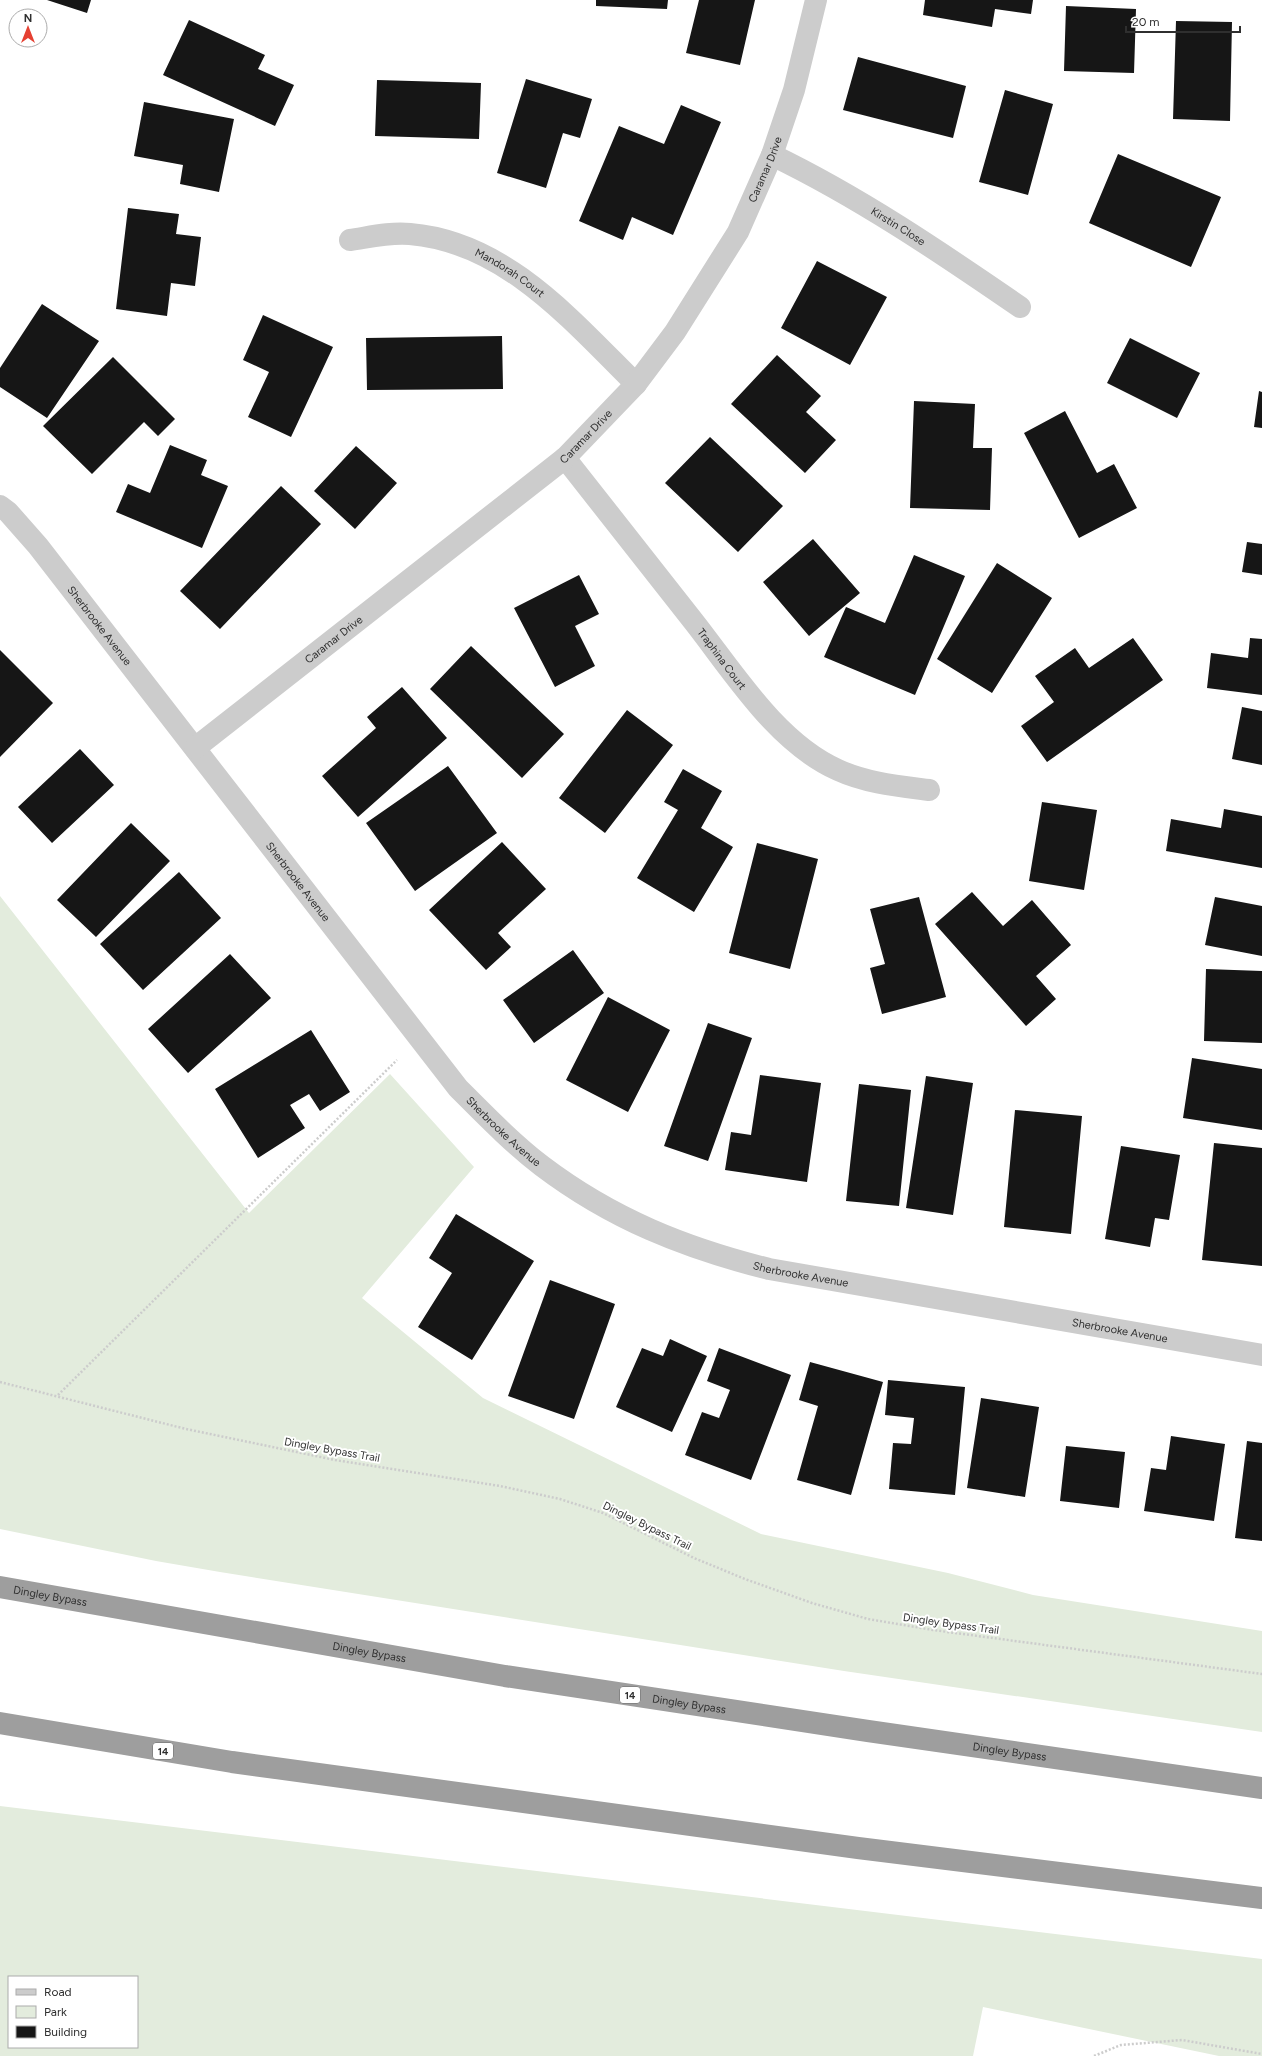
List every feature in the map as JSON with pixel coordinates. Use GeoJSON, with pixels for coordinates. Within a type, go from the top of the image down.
{"type":"FeatureCollection","features":[{"type":"Feature","properties":{"kind":"highway","name":"Dingley Bypass"},"geometry":{"type":"LineString","coordinates":[[0,1587],[505,1676],[868,1731],[1262,1788]]}},
{"type":"Feature","properties":{"kind":"highway","name":"14"},"geometry":{"type":"LineString","coordinates":[[0,1723],[240,1764],[858,1848],[1262,1898]]}},
{"type":"Feature","properties":{"kind":"street","name":"Caramar Drive"},"geometry":{"type":"LineString","coordinates":[[195,748],[565,458],[636,384],[675,332],[738,232],[772,155],[794,90],[816,0]]}},
{"type":"Feature","properties":{"kind":"street","name":"Kirstin Close"},"geometry":{"type":"LineString","coordinates":[[772,155],[810,173],[847,194],[954,262],[1020,307]]}},
{"type":"Feature","properties":{"kind":"street","name":"Mandorah Court"},"geometry":{"type":"LineString","coordinates":[[350,240],[387,234],[410,234],[437,238],[464,246],[489,257],[516,274],[557,306],[636,384]]}},
{"type":"Feature","properties":{"kind":"street","name":"Traphina Court"},"geometry":{"type":"LineString","coordinates":[[565,458],[747,690],[784,732],[804,750],[838,770],[895,786],[929,790]]}},
{"type":"Feature","properties":{"kind":"street","name":"Sherbrooke Avenue"},"geometry":{"type":"LineString","coordinates":[[0,506],[8,512],[38,546],[458,1088],[501,1130],[542,1166],[601,1204],[634,1223],[675,1241],[719,1256],[824,1280],[1262,1355]]}},
{"type":"Feature","properties":{"kind":"path"},"geometry":{"type":"LineString","coordinates":[[58,1396],[419,1038]]}},
{"type":"Feature","properties":{"kind":"path","name":"Dingley Bypass Trail"},"geometry":{"type":"LineString","coordinates":[[0,1382],[186,1429],[335,1460],[500,1486],[560,1499],[603,1513],[694,1558],[745,1579],[812,1603],[868,1619],[941,1631],[1262,1674]]}},
{"type":"Feature","properties":{"kind":"path"},"geometry":{"type":"LineString","coordinates":[[1094,2056],[1121,2045],[1182,2040],[1262,2054]]}},
{"type":"Feature","properties":{"kind":"green space"},"geometry":{"type":"Polygon","coordinates":[[[0,896],[249,1213],[390,1074],[474,1167],[362,1298],[483,1398],[761,1534],[948,1573],[1033,1595],[1262,1631],[1262,1732],[844,1671],[220,1572],[156,1561],[0,1529],[0,896]]]}},
{"type":"Feature","properties":{"kind":"green space"},"geometry":{"type":"Polygon","coordinates":[[[0,1806],[1262,1959],[1262,2056],[1219,2056],[983,2007],[973,2056],[0,2056],[0,1806]]]}},
{"type":"Feature","properties":{"kind":"building"},"geometry":{"type":"Polygon","coordinates":[[[47,0],[91,0],[87,13],[47,0]]]}},
{"type":"Feature","properties":{"kind":"building"},"geometry":{"type":"Polygon","coordinates":[[[596,0],[668,0],[667,9],[596,6],[596,0]]]}},
{"type":"Feature","properties":{"kind":"building"},"geometry":{"type":"Polygon","coordinates":[[[699,0],[755,0],[740,65],[686,53],[699,0]]]}},
{"type":"Feature","properties":{"kind":"building"},"geometry":{"type":"Polygon","coordinates":[[[925,0],[1033,0],[1031,14],[995,9],[992,27],[923,15],[925,0]]]}},
{"type":"Feature","properties":{"kind":"building"},"geometry":{"type":"Polygon","coordinates":[[[1066,6],[1136,9],[1134,73],[1064,71],[1066,6]]]}},
{"type":"Feature","properties":{"kind":"building"},"geometry":{"type":"Polygon","coordinates":[[[189,20],[265,55],[258,69],[294,85],[275,126],[163,75],[189,20]]]}},
{"type":"Feature","properties":{"kind":"building"},"geometry":{"type":"Polygon","coordinates":[[[1176,21],[1232,22],[1230,121],[1173,119],[1176,21]]]}},
{"type":"Feature","properties":{"kind":"building"},"geometry":{"type":"Polygon","coordinates":[[[858,57],[966,86],[953,138],[843,110],[858,57]]]}},
{"type":"Feature","properties":{"kind":"building"},"geometry":{"type":"Polygon","coordinates":[[[526,79],[592,99],[580,138],[563,133],[546,188],[497,173],[526,79]]]}},
{"type":"Feature","properties":{"kind":"building"},"geometry":{"type":"Polygon","coordinates":[[[377,80],[481,83],[479,139],[375,136],[377,80]]]}},
{"type":"Feature","properties":{"kind":"building"},"geometry":{"type":"Polygon","coordinates":[[[1005,90],[1053,104],[1028,195],[979,182],[1005,90]]]}},
{"type":"Feature","properties":{"kind":"building"},"geometry":{"type":"Polygon","coordinates":[[[144,102],[234,119],[219,192],[180,184],[183,165],[134,156],[144,102]]]}},
{"type":"Feature","properties":{"kind":"building"},"geometry":{"type":"Polygon","coordinates":[[[681,105],[721,122],[673,235],[632,217],[623,240],[579,221],[619,126],[664,144],[681,105]]]}},
{"type":"Feature","properties":{"kind":"building"},"geometry":{"type":"Polygon","coordinates":[[[1118,154],[1221,197],[1191,267],[1089,223],[1118,154]]]}},
{"type":"Feature","properties":{"kind":"building"},"geometry":{"type":"Polygon","coordinates":[[[128,208],[179,214],[176,234],[201,237],[195,286],[171,283],[167,316],[116,309],[128,208]]]}},
{"type":"Feature","properties":{"kind":"building"},"geometry":{"type":"Polygon","coordinates":[[[817,261],[887,297],[850,365],[781,328],[817,261]]]}},
{"type":"Feature","properties":{"kind":"building"},"geometry":{"type":"Polygon","coordinates":[[[42,304],[99,341],[47,418],[0,387],[0,368],[42,304]]]}},
{"type":"Feature","properties":{"kind":"building"},"geometry":{"type":"Polygon","coordinates":[[[263,315],[333,347],[291,437],[248,417],[269,372],[243,360],[263,315]]]}},
{"type":"Feature","properties":{"kind":"building"},"geometry":{"type":"Polygon","coordinates":[[[502,336],[503,389],[367,390],[366,338],[502,336]]]}},
{"type":"Feature","properties":{"kind":"building"},"geometry":{"type":"Polygon","coordinates":[[[1130,338],[1200,373],[1177,418],[1107,383],[1130,338]]]}},
{"type":"Feature","properties":{"kind":"building"},"geometry":{"type":"Polygon","coordinates":[[[777,355],[821,396],[806,412],[836,440],[805,473],[731,404],[777,355]]]}},
{"type":"Feature","properties":{"kind":"building"},"geometry":{"type":"Polygon","coordinates":[[[113,357],[175,419],[158,436],[144,422],[92,474],[43,426],[113,357]]]}},
{"type":"Feature","properties":{"kind":"building"},"geometry":{"type":"Polygon","coordinates":[[[1259,391],[1262,392],[1262,428],[1254,427],[1259,391]]]}},
{"type":"Feature","properties":{"kind":"building"},"geometry":{"type":"Polygon","coordinates":[[[914,401],[975,404],[973,448],[992,448],[990,510],[910,508],[914,401]]]}},
{"type":"Feature","properties":{"kind":"building"},"geometry":{"type":"Polygon","coordinates":[[[1065,411],[1097,473],[1114,464],[1137,508],[1079,538],[1024,433],[1065,411]]]}},
{"type":"Feature","properties":{"kind":"building"},"geometry":{"type":"Polygon","coordinates":[[[710,437],[783,506],[738,552],[665,483],[710,437]]]}},
{"type":"Feature","properties":{"kind":"building"},"geometry":{"type":"Polygon","coordinates":[[[170,445],[207,460],[201,475],[228,486],[202,548],[116,512],[128,484],[150,493],[170,445]]]}},
{"type":"Feature","properties":{"kind":"building"},"geometry":{"type":"Polygon","coordinates":[[[356,446],[397,483],[355,529],[314,491],[356,446]]]}},
{"type":"Feature","properties":{"kind":"building"},"geometry":{"type":"Polygon","coordinates":[[[281,486],[321,524],[220,629],[180,591],[281,486]]]}},
{"type":"Feature","properties":{"kind":"building"},"geometry":{"type":"Polygon","coordinates":[[[813,539],[860,593],[809,636],[763,582],[813,539]]]}},
{"type":"Feature","properties":{"kind":"building"},"geometry":{"type":"Polygon","coordinates":[[[1247,542],[1262,544],[1262,575],[1242,572],[1247,542]]]}},
{"type":"Feature","properties":{"kind":"building"},"geometry":{"type":"Polygon","coordinates":[[[914,555],[965,576],[915,695],[824,657],[846,607],[885,623],[914,555]]]}},
{"type":"Feature","properties":{"kind":"building"},"geometry":{"type":"Polygon","coordinates":[[[997,563],[1052,598],[992,693],[937,659],[997,563]]]}},
{"type":"Feature","properties":{"kind":"building"},"geometry":{"type":"Polygon","coordinates":[[[579,575],[599,614],[575,626],[595,666],[555,687],[514,608],[579,575]]]}},
{"type":"Feature","properties":{"kind":"building"},"geometry":{"type":"Polygon","coordinates":[[[1133,638],[1163,680],[1047,762],[1021,726],[1054,702],[1035,676],[1075,648],[1089,668],[1133,638]]]}},
{"type":"Feature","properties":{"kind":"building"},"geometry":{"type":"Polygon","coordinates":[[[1250,638],[1262,639],[1262,695],[1207,688],[1211,653],[1248,658],[1250,638]]]}},
{"type":"Feature","properties":{"kind":"building"},"geometry":{"type":"Polygon","coordinates":[[[471,646],[564,734],[522,778],[430,689],[471,646]]]}},
{"type":"Feature","properties":{"kind":"building"},"geometry":{"type":"Polygon","coordinates":[[[0,650],[53,703],[0,757],[0,650]]]}},
{"type":"Feature","properties":{"kind":"building"},"geometry":{"type":"Polygon","coordinates":[[[402,687],[447,738],[358,817],[322,776],[376,728],[367,717],[402,687]]]}},
{"type":"Feature","properties":{"kind":"building"},"geometry":{"type":"Polygon","coordinates":[[[1242,707],[1262,711],[1262,765],[1232,759],[1242,707]]]}},
{"type":"Feature","properties":{"kind":"building"},"geometry":{"type":"Polygon","coordinates":[[[627,710],[673,745],[605,833],[559,798],[627,710]]]}},
{"type":"Feature","properties":{"kind":"building"},"geometry":{"type":"Polygon","coordinates":[[[80,749],[114,785],[52,843],[18,807],[80,749]]]}},
{"type":"Feature","properties":{"kind":"building"},"geometry":{"type":"Polygon","coordinates":[[[448,766],[497,833],[415,891],[366,823],[448,766]]]}},
{"type":"Feature","properties":{"kind":"building"},"geometry":{"type":"Polygon","coordinates":[[[683,769],[722,791],[701,828],[733,847],[694,912],[637,878],[678,810],[664,802],[683,769]]]}},
{"type":"Feature","properties":{"kind":"building"},"geometry":{"type":"Polygon","coordinates":[[[1042,802],[1097,810],[1084,890],[1029,881],[1042,802]]]}},
{"type":"Feature","properties":{"kind":"building"},"geometry":{"type":"Polygon","coordinates":[[[1224,809],[1262,816],[1262,868],[1166,851],[1171,819],[1221,828],[1224,809]]]}},
{"type":"Feature","properties":{"kind":"building"},"geometry":{"type":"Polygon","coordinates":[[[131,823],[170,861],[96,937],[57,900],[131,823]]]}},
{"type":"Feature","properties":{"kind":"building"},"geometry":{"type":"Polygon","coordinates":[[[502,842],[546,889],[498,933],[511,947],[486,970],[429,910],[502,842]]]}},
{"type":"Feature","properties":{"kind":"building"},"geometry":{"type":"Polygon","coordinates":[[[757,843],[818,859],[790,969],[729,953],[757,843]]]}},
{"type":"Feature","properties":{"kind":"building"},"geometry":{"type":"Polygon","coordinates":[[[179,872],[221,918],[143,990],[100,944],[179,872]]]}},
{"type":"Feature","properties":{"kind":"building"},"geometry":{"type":"Polygon","coordinates":[[[972,892],[1003,926],[1032,900],[1071,945],[1036,976],[1056,999],[1026,1026],[935,924],[972,892]]]}},
{"type":"Feature","properties":{"kind":"building"},"geometry":{"type":"Polygon","coordinates":[[[919,897],[946,997],[882,1014],[870,968],[885,964],[870,909],[919,897]]]}},
{"type":"Feature","properties":{"kind":"building"},"geometry":{"type":"Polygon","coordinates":[[[1215,897],[1262,906],[1262,956],[1205,945],[1215,897]]]}},
{"type":"Feature","properties":{"kind":"building"},"geometry":{"type":"Polygon","coordinates":[[[573,950],[604,993],[534,1043],[503,1000],[573,950]]]}},
{"type":"Feature","properties":{"kind":"building"},"geometry":{"type":"Polygon","coordinates":[[[230,954],[271,998],[188,1073],[148,1029],[230,954]]]}},
{"type":"Feature","properties":{"kind":"building"},"geometry":{"type":"Polygon","coordinates":[[[1206,969],[1262,971],[1262,1043],[1204,1041],[1206,969]]]}},
{"type":"Feature","properties":{"kind":"building"},"geometry":{"type":"Polygon","coordinates":[[[608,997],[670,1030],[628,1112],[566,1080],[608,997]]]}},
{"type":"Feature","properties":{"kind":"building"},"geometry":{"type":"Polygon","coordinates":[[[708,1023],[752,1038],[708,1161],[664,1146],[708,1023]]]}},
{"type":"Feature","properties":{"kind":"building"},"geometry":{"type":"Polygon","coordinates":[[[311,1030],[350,1092],[320,1111],[309,1094],[290,1105],[305,1128],[258,1158],[215,1089],[311,1030]]]}},
{"type":"Feature","properties":{"kind":"building"},"geometry":{"type":"Polygon","coordinates":[[[1192,1058],[1262,1069],[1262,1130],[1183,1118],[1192,1058]]]}},
{"type":"Feature","properties":{"kind":"building"},"geometry":{"type":"Polygon","coordinates":[[[760,1075],[821,1083],[807,1182],[725,1170],[731,1132],[751,1135],[760,1075]]]}},
{"type":"Feature","properties":{"kind":"building"},"geometry":{"type":"Polygon","coordinates":[[[926,1076],[973,1083],[953,1215],[906,1208],[926,1076]]]}},
{"type":"Feature","properties":{"kind":"building"},"geometry":{"type":"Polygon","coordinates":[[[859,1084],[911,1090],[899,1206],[846,1201],[859,1084]]]}},
{"type":"Feature","properties":{"kind":"building"},"geometry":{"type":"Polygon","coordinates":[[[1015,1110],[1082,1116],[1071,1234],[1004,1227],[1015,1110]]]}},
{"type":"Feature","properties":{"kind":"building"},"geometry":{"type":"Polygon","coordinates":[[[1214,1143],[1262,1148],[1262,1266],[1202,1260],[1214,1143]]]}},
{"type":"Feature","properties":{"kind":"building"},"geometry":{"type":"Polygon","coordinates":[[[1121,1146],[1180,1155],[1169,1220],[1155,1218],[1150,1247],[1105,1239],[1121,1146]]]}},
{"type":"Feature","properties":{"kind":"building"},"geometry":{"type":"Polygon","coordinates":[[[456,1214],[534,1261],[472,1360],[418,1327],[452,1273],[429,1258],[456,1214]]]}},
{"type":"Feature","properties":{"kind":"building"},"geometry":{"type":"Polygon","coordinates":[[[550,1280],[615,1304],[574,1419],[508,1396],[550,1280]]]}},
{"type":"Feature","properties":{"kind":"building"},"geometry":{"type":"Polygon","coordinates":[[[670,1339],[707,1356],[672,1432],[616,1407],[642,1348],[663,1356],[670,1339]]]}},
{"type":"Feature","properties":{"kind":"building"},"geometry":{"type":"Polygon","coordinates":[[[719,1348],[791,1375],[751,1480],[685,1455],[702,1412],[719,1418],[730,1390],[707,1381],[719,1348]]]}},
{"type":"Feature","properties":{"kind":"building"},"geometry":{"type":"Polygon","coordinates":[[[810,1362],[883,1382],[851,1495],[797,1480],[818,1406],[799,1400],[810,1362]]]}},
{"type":"Feature","properties":{"kind":"building"},"geometry":{"type":"Polygon","coordinates":[[[888,1380],[965,1387],[955,1495],[889,1489],[893,1443],[911,1444],[914,1418],[885,1415],[888,1380]]]}},
{"type":"Feature","properties":{"kind":"building"},"geometry":{"type":"Polygon","coordinates":[[[981,1398],[1039,1407],[1025,1497],[967,1488],[981,1398]]]}},
{"type":"Feature","properties":{"kind":"building"},"geometry":{"type":"Polygon","coordinates":[[[1171,1436],[1225,1444],[1214,1521],[1144,1511],[1151,1468],[1166,1470],[1171,1436]]]}},
{"type":"Feature","properties":{"kind":"building"},"geometry":{"type":"Polygon","coordinates":[[[1247,1441],[1262,1443],[1262,1541],[1235,1538],[1247,1441]]]}},
{"type":"Feature","properties":{"kind":"building"},"geometry":{"type":"Polygon","coordinates":[[[1066,1446],[1125,1452],[1119,1508],[1060,1501],[1066,1446]]]}}]}
